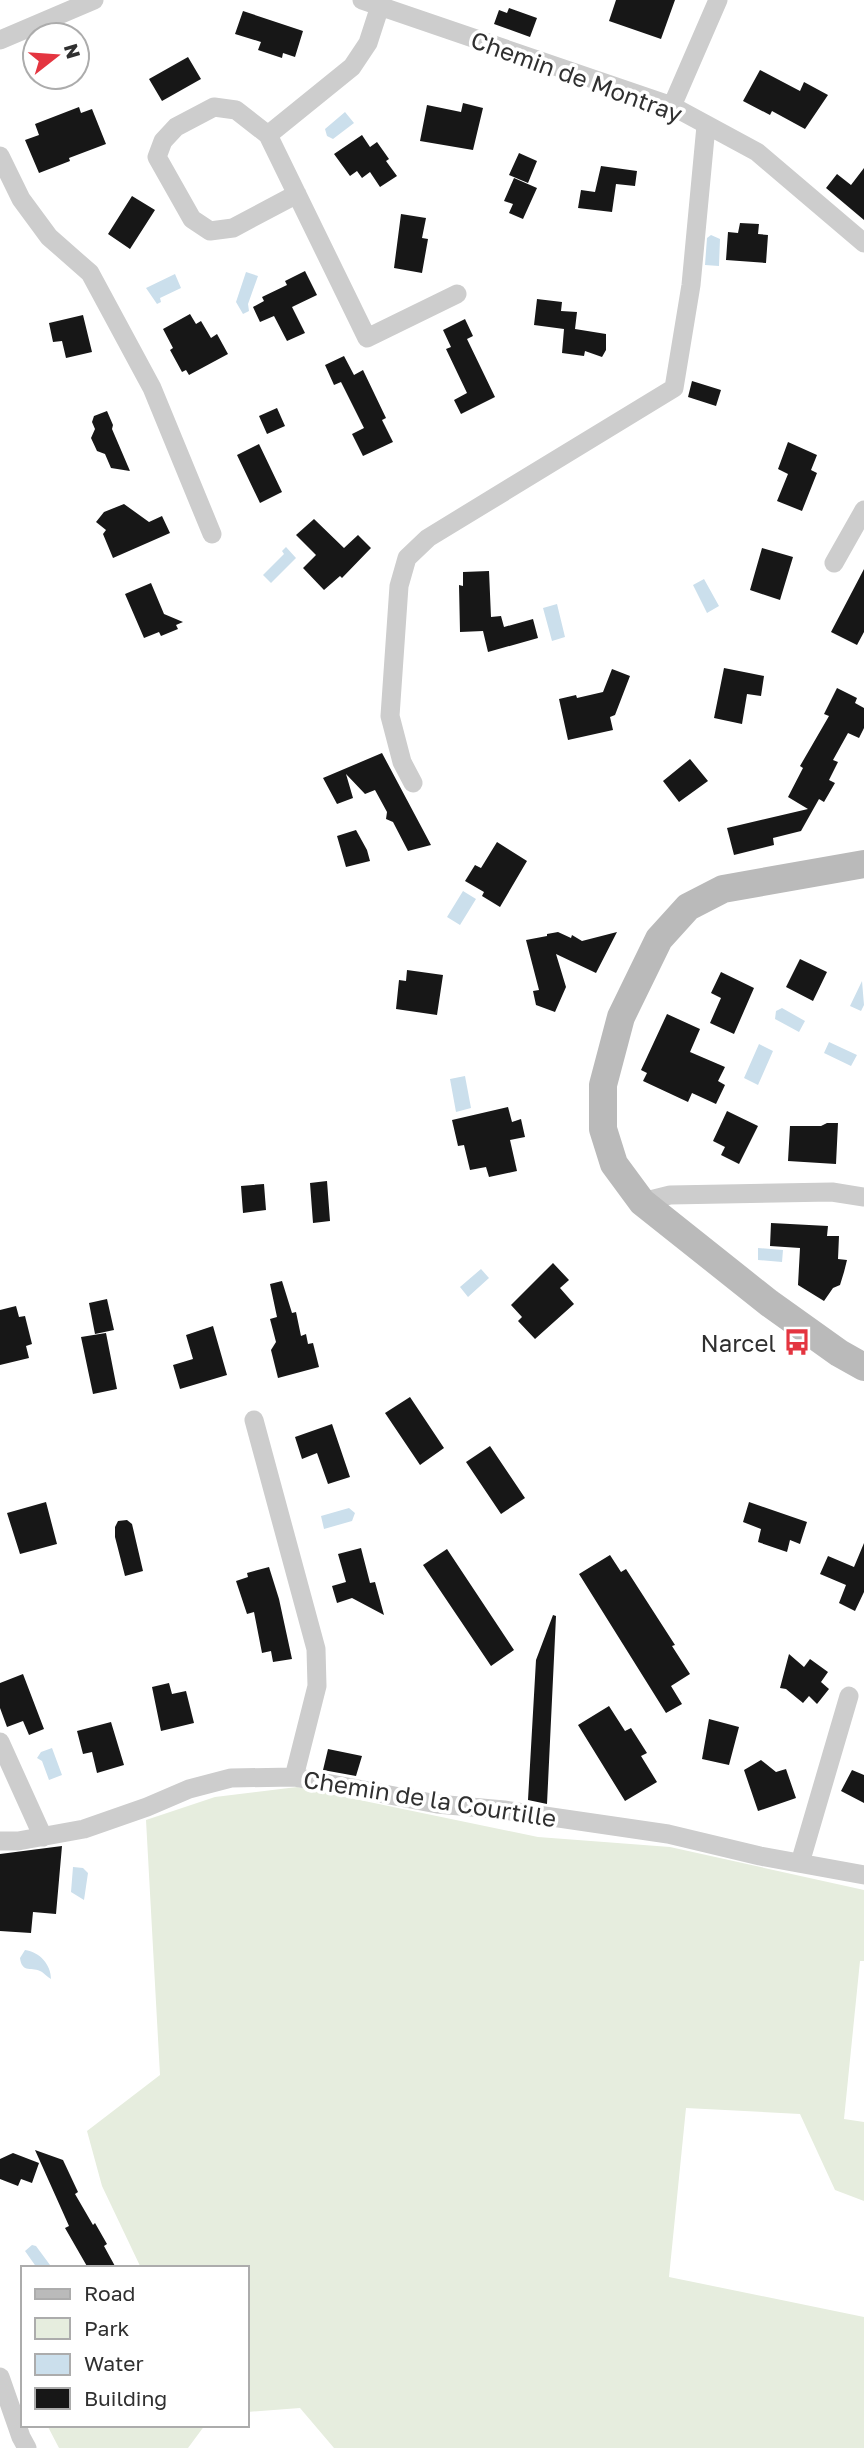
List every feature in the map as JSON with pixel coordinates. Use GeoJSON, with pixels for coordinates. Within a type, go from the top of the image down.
{"type":"FeatureCollection","features":[{"type":"Feature","properties":{"kind":"street"},"geometry":{"type":"LineString","coordinates":[[0,40],[94,0]]}},
{"type":"Feature","properties":{"kind":"street"},"geometry":{"type":"LineString","coordinates":[[672,106],[718,0]]}},
{"type":"Feature","properties":{"kind":"street","name":"Chemin de Montray"},"geometry":{"type":"LineString","coordinates":[[268,135],[352,66],[368,43],[371,3],[672,106],[757,152],[864,243]]}},
{"type":"Feature","properties":{"kind":"street"},"geometry":{"type":"LineString","coordinates":[[297,194],[233,228],[210,231],[192,219],[157,157],[163,141],[176,127],[214,107],[236,110],[268,135],[297,194],[367,338],[457,294]]}},
{"type":"Feature","properties":{"kind":"street"},"geometry":{"type":"LineString","coordinates":[[413,783],[402,762],[390,716],[399,586],[407,558],[428,538],[674,388],[691,285],[706,126]]}},
{"type":"Feature","properties":{"kind":"street"},"geometry":{"type":"LineString","coordinates":[[0,156],[21,199],[49,237],[90,273],[152,388],[212,534]]}},
{"type":"Feature","properties":{"kind":"street"},"geometry":{"type":"LineString","coordinates":[[834,563],[864,510]]}},
{"type":"Feature","properties":{"kind":"street"},"geometry":{"type":"LineString","coordinates":[[864,864],[723,890],[688,907],[659,939],[621,1017],[603,1085],[603,1129],[614,1164],[642,1202],[769,1303],[839,1353],[864,1367]]}},
{"type":"Feature","properties":{"kind":"street"},"geometry":{"type":"LineString","coordinates":[[642,1202],[670,1195],[832,1192],[864,1197]]}},
{"type":"Feature","properties":{"kind":"street"},"geometry":{"type":"LineString","coordinates":[[254,1420],[316,1650],[317,1686],[294,1777]]}},
{"type":"Feature","properties":{"kind":"street"},"geometry":{"type":"LineString","coordinates":[[800,1863],[849,1696]]}},
{"type":"Feature","properties":{"kind":"street"},"geometry":{"type":"LineString","coordinates":[[0,1742],[43,1837]]}},
{"type":"Feature","properties":{"kind":"street","name":"Chemin de la Courtille"},"geometry":{"type":"LineString","coordinates":[[0,1841],[18,1841],[84,1829],[189,1789],[231,1778],[294,1777],[437,1804],[504,1810],[668,1834],[864,1875]]}},
{"type":"Feature","properties":{"kind":"street"},"geometry":{"type":"LineString","coordinates":[[0,2377],[27,2448]]}},
{"type":"Feature","properties":{"kind":"green space"},"geometry":{"type":"Polygon","coordinates":[[[297,1787],[538,1837],[670,1847],[864,1890],[864,1961],[860,1961],[844,2119],[864,2122],[864,2201],[835,2190],[800,2114],[686,2108],[669,2277],[864,2317],[864,2448],[334,2448],[300,2408],[248,2412],[248,2266],[140,2266],[102,2186],[87,2131],[160,2075],[146,1820],[215,1797],[297,1787]]]}},
{"type":"Feature","properties":{"kind":"green space"},"geometry":{"type":"Polygon","coordinates":[[[48,2427],[204,2427],[188,2448],[59,2448],[48,2427]]]}},
{"type":"Feature","properties":{"kind":"water"},"geometry":{"type":"Polygon","coordinates":[[[345,112],[354,123],[333,139],[327,136],[325,129],[345,112]]]}},
{"type":"Feature","properties":{"kind":"water"},"geometry":{"type":"Polygon","coordinates":[[[711,235],[720,239],[719,266],[705,265],[707,238],[711,235]]]}},
{"type":"Feature","properties":{"kind":"water"},"geometry":{"type":"Polygon","coordinates":[[[246,272],[258,276],[248,304],[249,311],[243,314],[236,302],[246,272]]]}},
{"type":"Feature","properties":{"kind":"water"},"geometry":{"type":"Polygon","coordinates":[[[175,274],[181,288],[160,298],[161,302],[157,304],[146,288],[175,274]]]}},
{"type":"Feature","properties":{"kind":"water"},"geometry":{"type":"Polygon","coordinates":[[[286,547],[296,558],[271,583],[263,575],[284,554],[282,551],[286,547]]]}},
{"type":"Feature","properties":{"kind":"water"},"geometry":{"type":"Polygon","coordinates":[[[704,579],[719,606],[707,613],[693,585],[704,579]]]}},
{"type":"Feature","properties":{"kind":"water"},"geometry":{"type":"Polygon","coordinates":[[[557,604],[565,637],[552,641],[543,608],[557,604]]]}},
{"type":"Feature","properties":{"kind":"water"},"geometry":{"type":"Polygon","coordinates":[[[463,891],[476,899],[460,925],[447,917],[463,891]]]}},
{"type":"Feature","properties":{"kind":"water"},"geometry":{"type":"Polygon","coordinates":[[[862,981],[864,1005],[861,1011],[850,1006],[862,981]]]}},
{"type":"Feature","properties":{"kind":"water"},"geometry":{"type":"Polygon","coordinates":[[[782,1008],[805,1021],[799,1032],[775,1019],[776,1011],[782,1008]]]}},
{"type":"Feature","properties":{"kind":"water"},"geometry":{"type":"Polygon","coordinates":[[[829,1042],[857,1055],[851,1066],[824,1053],[829,1042]]]}},
{"type":"Feature","properties":{"kind":"water"},"geometry":{"type":"Polygon","coordinates":[[[759,1044],[773,1051],[758,1085],[744,1078],[759,1044]]]}},
{"type":"Feature","properties":{"kind":"water"},"geometry":{"type":"Polygon","coordinates":[[[465,1076],[471,1108],[456,1112],[450,1079],[465,1076]]]}},
{"type":"Feature","properties":{"kind":"water"},"geometry":{"type":"Polygon","coordinates":[[[758,1248],[783,1250],[782,1262],[758,1260],[758,1248]]]}},
{"type":"Feature","properties":{"kind":"water"},"geometry":{"type":"Polygon","coordinates":[[[481,1269],[489,1278],[468,1297],[460,1287],[481,1269]]]}},
{"type":"Feature","properties":{"kind":"water"},"geometry":{"type":"Polygon","coordinates":[[[349,1508],[355,1513],[352,1521],[324,1529],[321,1516],[349,1508]]]}},
{"type":"Feature","properties":{"kind":"water"},"geometry":{"type":"Polygon","coordinates":[[[52,1748],[62,1775],[49,1780],[42,1761],[37,1758],[41,1752],[52,1748]]]}},
{"type":"Feature","properties":{"kind":"water"},"geometry":{"type":"Polygon","coordinates":[[[73,1867],[83,1868],[88,1873],[84,1900],[71,1892],[73,1867]]]}},
{"type":"Feature","properties":{"kind":"water"},"geometry":{"type":"Polygon","coordinates":[[[25,1950],[44,1960],[51,1979],[38,1970],[23,1966],[20,1958],[25,1950]]]}},
{"type":"Feature","properties":{"kind":"water"},"geometry":{"type":"Polygon","coordinates":[[[32,2245],[36,2246],[50,2265],[36,2266],[25,2251],[32,2245]]]}},
{"type":"Feature","properties":{"kind":"building"},"geometry":{"type":"Polygon","coordinates":[[[616,0],[675,0],[661,39],[609,21],[616,0]]]}},
{"type":"Feature","properties":{"kind":"building"},"geometry":{"type":"Polygon","coordinates":[[[509,8],[537,18],[530,37],[494,24],[499,10],[507,13],[509,8]]]}},
{"type":"Feature","properties":{"kind":"building"},"geometry":{"type":"Polygon","coordinates":[[[243,11],[303,31],[295,57],[283,53],[282,58],[258,50],[261,42],[235,34],[243,11]]]}},
{"type":"Feature","properties":{"kind":"building"},"geometry":{"type":"Polygon","coordinates":[[[188,57],[201,79],[162,101],[149,79],[188,57]]]}},
{"type":"Feature","properties":{"kind":"building"},"geometry":{"type":"Polygon","coordinates":[[[760,70],[800,91],[804,82],[828,95],[805,129],[772,111],[770,115],[743,101],[760,70]]]}},
{"type":"Feature","properties":{"kind":"building"},"geometry":{"type":"Polygon","coordinates":[[[463,103],[483,108],[473,150],[420,141],[427,105],[461,112],[463,103]]]}},
{"type":"Feature","properties":{"kind":"building"},"geometry":{"type":"Polygon","coordinates":[[[79,107],[81,113],[92,109],[106,144],[39,173],[25,140],[39,135],[35,124],[79,107]]]}},
{"type":"Feature","properties":{"kind":"building"},"geometry":{"type":"Polygon","coordinates":[[[362,135],[370,147],[377,142],[397,176],[380,187],[370,172],[362,178],[357,171],[350,176],[334,154],[362,135]]]}},
{"type":"Feature","properties":{"kind":"building"},"geometry":{"type":"Polygon","coordinates":[[[519,153],[537,161],[528,183],[509,175],[519,153]]]}},
{"type":"Feature","properties":{"kind":"building"},"geometry":{"type":"Polygon","coordinates":[[[601,166],[637,171],[635,186],[616,184],[612,212],[578,208],[581,190],[595,192],[601,166]]]}},
{"type":"Feature","properties":{"kind":"building"},"geometry":{"type":"Polygon","coordinates":[[[864,168],[864,220],[826,188],[837,174],[851,185],[864,168]]]}},
{"type":"Feature","properties":{"kind":"building"},"geometry":{"type":"Polygon","coordinates":[[[514,178],[537,188],[523,219],[509,213],[513,204],[504,201],[514,178]]]}},
{"type":"Feature","properties":{"kind":"building"},"geometry":{"type":"Polygon","coordinates":[[[132,196],[155,210],[130,249],[108,234],[132,196]]]}},
{"type":"Feature","properties":{"kind":"building"},"geometry":{"type":"Polygon","coordinates":[[[401,214],[426,218],[422,238],[428,239],[422,273],[394,268],[401,214]]]}},
{"type":"Feature","properties":{"kind":"building"},"geometry":{"type":"Polygon","coordinates":[[[740,223],[759,224],[758,234],[768,235],[766,263],[726,260],[728,232],[738,233],[740,223]]]}},
{"type":"Feature","properties":{"kind":"building"},"geometry":{"type":"Polygon","coordinates":[[[305,271],[317,295],[292,307],[305,333],[287,341],[274,316],[260,322],[253,307],[264,301],[262,297],[287,285],[285,281],[305,271]]]}},
{"type":"Feature","properties":{"kind":"building"},"geometry":{"type":"Polygon","coordinates":[[[537,299],[562,302],[561,311],[577,312],[575,329],[606,334],[606,350],[602,357],[585,351],[584,356],[562,353],[564,329],[534,325],[537,299]]]}},
{"type":"Feature","properties":{"kind":"building"},"geometry":{"type":"Polygon","coordinates":[[[190,314],[196,324],[201,321],[211,338],[217,334],[228,354],[189,375],[186,370],[182,372],[163,329],[190,314]]]}},
{"type":"Feature","properties":{"kind":"building"},"geometry":{"type":"Polygon","coordinates":[[[83,315],[92,352],[66,358],[62,341],[53,342],[49,323],[83,315]]]}},
{"type":"Feature","properties":{"kind":"building"},"geometry":{"type":"Polygon","coordinates":[[[465,319],[473,336],[467,339],[495,397],[461,414],[454,400],[467,393],[446,349],[451,347],[443,330],[465,319]]]}},
{"type":"Feature","properties":{"kind":"building"},"geometry":{"type":"Polygon","coordinates":[[[344,356],[354,375],[363,370],[386,418],[382,420],[393,442],[363,456],[352,434],[364,428],[341,382],[334,385],[325,365],[344,356]]]}},
{"type":"Feature","properties":{"kind":"building"},"geometry":{"type":"Polygon","coordinates":[[[692,381],[721,390],[716,406],[688,397],[692,381]]]}},
{"type":"Feature","properties":{"kind":"building"},"geometry":{"type":"Polygon","coordinates":[[[277,408],[285,426],[267,434],[259,416],[277,408]]]}},
{"type":"Feature","properties":{"kind":"building"},"geometry":{"type":"Polygon","coordinates":[[[107,411],[130,471],[111,468],[105,454],[97,451],[91,438],[95,429],[92,422],[94,416],[107,411]]]}},
{"type":"Feature","properties":{"kind":"building"},"geometry":{"type":"Polygon","coordinates":[[[788,442],[817,455],[811,470],[817,473],[802,511],[777,501],[788,474],[778,469],[788,442]]]}},
{"type":"Feature","properties":{"kind":"building"},"geometry":{"type":"Polygon","coordinates":[[[259,444],[282,492],[260,503],[237,455],[259,444]]]}},
{"type":"Feature","properties":{"kind":"building"},"geometry":{"type":"Polygon","coordinates":[[[124,504],[149,522],[162,516],[170,533],[113,558],[103,534],[106,530],[96,522],[104,512],[124,504]]]}},
{"type":"Feature","properties":{"kind":"building"},"geometry":{"type":"Polygon","coordinates":[[[314,519],[344,548],[358,535],[371,548],[342,578],[340,576],[324,590],[303,568],[316,555],[296,535],[314,519]]]}},
{"type":"Feature","properties":{"kind":"building"},"geometry":{"type":"Polygon","coordinates":[[[762,548],[793,557],[780,600],[750,590],[762,548]]]}},
{"type":"Feature","properties":{"kind":"building"},"geometry":{"type":"Polygon","coordinates":[[[864,569],[864,632],[857,645],[831,632],[864,569]]]}},
{"type":"Feature","properties":{"kind":"building"},"geometry":{"type":"Polygon","coordinates":[[[489,571],[491,617],[501,616],[504,627],[533,619],[538,638],[488,652],[483,631],[460,632],[459,585],[463,586],[463,572],[489,571]]]}},
{"type":"Feature","properties":{"kind":"building"},"geometry":{"type":"Polygon","coordinates":[[[151,583],[164,614],[183,622],[176,625],[178,629],[161,636],[159,632],[144,638],[125,594],[151,583]]]}},
{"type":"Feature","properties":{"kind":"building"},"geometry":{"type":"Polygon","coordinates":[[[724,668],[764,676],[761,696],[747,694],[742,724],[714,718],[724,668]]]}},
{"type":"Feature","properties":{"kind":"building"},"geometry":{"type":"Polygon","coordinates":[[[612,669],[630,676],[615,715],[610,717],[613,730],[568,740],[559,699],[603,692],[612,669]]]}},
{"type":"Feature","properties":{"kind":"building"},"geometry":{"type":"Polygon","coordinates":[[[837,688],[857,698],[855,703],[864,708],[864,728],[859,738],[848,733],[833,760],[838,762],[829,780],[835,783],[824,802],[819,799],[801,831],[773,838],[774,845],[734,855],[727,828],[808,809],[788,797],[803,768],[800,766],[829,716],[824,714],[837,688]]]}},
{"type":"Feature","properties":{"kind":"building"},"geometry":{"type":"Polygon","coordinates":[[[382,753],[431,845],[408,851],[393,822],[386,819],[387,812],[375,790],[365,794],[346,774],[353,798],[337,804],[323,778],[382,753]]]}},
{"type":"Feature","properties":{"kind":"building"},"geometry":{"type":"Polygon","coordinates":[[[690,759],[708,781],[679,802],[663,781],[690,759]]]}},
{"type":"Feature","properties":{"kind":"building"},"geometry":{"type":"Polygon","coordinates":[[[356,830],[370,861],[346,867],[337,836],[356,830]]]}},
{"type":"Feature","properties":{"kind":"building"},"geometry":{"type":"Polygon","coordinates":[[[497,842],[527,861],[500,907],[482,896],[484,892],[465,881],[475,865],[481,868],[497,842]]]}},
{"type":"Feature","properties":{"kind":"building"},"geometry":{"type":"Polygon","coordinates":[[[558,932],[571,938],[572,935],[582,941],[617,932],[596,973],[556,954],[566,987],[555,1012],[536,1005],[533,991],[539,990],[526,940],[558,932]]]}},
{"type":"Feature","properties":{"kind":"building"},"geometry":{"type":"Polygon","coordinates":[[[800,959],[827,972],[813,1001],[786,987],[800,959]]]}},
{"type":"Feature","properties":{"kind":"building"},"geometry":{"type":"Polygon","coordinates":[[[407,970],[443,975],[437,1015],[396,1009],[399,980],[406,981],[407,970]]]}},
{"type":"Feature","properties":{"kind":"building"},"geometry":{"type":"Polygon","coordinates":[[[721,972],[754,988],[734,1034],[710,1023],[721,998],[711,993],[721,972]]]}},
{"type":"Feature","properties":{"kind":"building"},"geometry":{"type":"Polygon","coordinates":[[[667,1014],[700,1029],[690,1052],[725,1067],[718,1081],[725,1085],[716,1104],[692,1093],[688,1102],[643,1081],[647,1073],[641,1070],[667,1014]]]}},
{"type":"Feature","properties":{"kind":"building"},"geometry":{"type":"Polygon","coordinates":[[[508,1107],[512,1122],[521,1119],[525,1137],[510,1140],[517,1171],[489,1177],[486,1167],[470,1170],[464,1145],[458,1146],[452,1120],[508,1107]]]}},
{"type":"Feature","properties":{"kind":"building"},"geometry":{"type":"Polygon","coordinates":[[[727,1111],[758,1126],[739,1164],[721,1155],[725,1147],[713,1141],[727,1111]]]}},
{"type":"Feature","properties":{"kind":"building"},"geometry":{"type":"Polygon","coordinates":[[[838,1123],[836,1164],[788,1161],[790,1126],[821,1126],[838,1123]]]}},
{"type":"Feature","properties":{"kind":"building"},"geometry":{"type":"Polygon","coordinates":[[[327,1181],[330,1221],[313,1223],[310,1183],[327,1181]]]}},
{"type":"Feature","properties":{"kind":"building"},"geometry":{"type":"Polygon","coordinates":[[[264,1184],[266,1210],[243,1213],[241,1186],[264,1184]]]}},
{"type":"Feature","properties":{"kind":"building"},"geometry":{"type":"Polygon","coordinates":[[[771,1223],[828,1226],[827,1236],[839,1236],[838,1259],[847,1260],[840,1285],[833,1288],[824,1301],[798,1285],[800,1248],[770,1246],[771,1223]]]}},
{"type":"Feature","properties":{"kind":"building"},"geometry":{"type":"Polygon","coordinates":[[[553,1263],[569,1280],[560,1288],[574,1304],[535,1339],[518,1321],[522,1317],[511,1305],[553,1263]]]}},
{"type":"Feature","properties":{"kind":"building"},"geometry":{"type":"Polygon","coordinates":[[[282,1281],[292,1313],[296,1312],[301,1336],[306,1334],[308,1344],[313,1343],[319,1367],[278,1378],[271,1350],[276,1342],[270,1319],[277,1317],[270,1284],[282,1281]]]}},
{"type":"Feature","properties":{"kind":"building"},"geometry":{"type":"Polygon","coordinates":[[[107,1299],[114,1330],[95,1334],[89,1303],[107,1299]]]}},
{"type":"Feature","properties":{"kind":"building"},"geometry":{"type":"Polygon","coordinates":[[[16,1306],[19,1317],[25,1316],[32,1344],[26,1346],[29,1358],[0,1365],[0,1310],[16,1306]]]}},
{"type":"Feature","properties":{"kind":"building"},"geometry":{"type":"Polygon","coordinates":[[[213,1326],[227,1375],[180,1389],[173,1365],[193,1359],[186,1335],[213,1326]]]}},
{"type":"Feature","properties":{"kind":"building"},"geometry":{"type":"Polygon","coordinates":[[[106,1333],[117,1389],[93,1394],[81,1337],[106,1333]]]}},
{"type":"Feature","properties":{"kind":"building"},"geometry":{"type":"Polygon","coordinates":[[[410,1397],[444,1448],[420,1465],[385,1413],[410,1397]]]}},
{"type":"Feature","properties":{"kind":"building"},"geometry":{"type":"Polygon","coordinates":[[[332,1424],[350,1477],[328,1484],[317,1453],[302,1459],[295,1437],[332,1424]]]}},
{"type":"Feature","properties":{"kind":"building"},"geometry":{"type":"Polygon","coordinates":[[[490,1446],[525,1498],[501,1514],[466,1462],[490,1446]]]}},
{"type":"Feature","properties":{"kind":"building"},"geometry":{"type":"Polygon","coordinates":[[[46,1502],[57,1544],[20,1554],[7,1513],[46,1502]]]}},
{"type":"Feature","properties":{"kind":"building"},"geometry":{"type":"Polygon","coordinates":[[[749,1502],[807,1522],[800,1544],[790,1540],[787,1552],[758,1542],[761,1529],[743,1522],[749,1502]]]}},
{"type":"Feature","properties":{"kind":"building"},"geometry":{"type":"Polygon","coordinates":[[[127,1520],[132,1524],[143,1571],[125,1576],[115,1527],[118,1521],[127,1520]]]}},
{"type":"Feature","properties":{"kind":"building"},"geometry":{"type":"Polygon","coordinates":[[[864,1543],[864,1592],[855,1611],[839,1603],[846,1585],[820,1574],[828,1556],[854,1567],[864,1543]]]}},
{"type":"Feature","properties":{"kind":"building"},"geometry":{"type":"Polygon","coordinates":[[[361,1548],[370,1583],[375,1582],[384,1615],[352,1598],[337,1603],[332,1586],[346,1582],[338,1554],[361,1548]]]}},
{"type":"Feature","properties":{"kind":"building"},"geometry":{"type":"Polygon","coordinates":[[[447,1549],[514,1650],[491,1666],[423,1565],[447,1549]]]}},
{"type":"Feature","properties":{"kind":"building"},"geometry":{"type":"Polygon","coordinates":[[[610,1555],[621,1572],[626,1569],[675,1645],[672,1646],[690,1674],[671,1686],[682,1704],[666,1713],[579,1574],[610,1555]]]}},
{"type":"Feature","properties":{"kind":"building"},"geometry":{"type":"Polygon","coordinates":[[[269,1567],[292,1659],[273,1662],[271,1651],[262,1653],[254,1612],[247,1614],[236,1581],[248,1577],[247,1573],[269,1567]]]}},
{"type":"Feature","properties":{"kind":"building"},"geometry":{"type":"Polygon","coordinates":[[[553,1615],[556,1616],[547,1804],[528,1800],[536,1660],[553,1615]]]}},
{"type":"Feature","properties":{"kind":"building"},"geometry":{"type":"Polygon","coordinates":[[[789,1654],[804,1667],[810,1659],[828,1672],[821,1682],[829,1689],[817,1704],[809,1696],[803,1703],[786,1689],[780,1688],[789,1654]]]}},
{"type":"Feature","properties":{"kind":"building"},"geometry":{"type":"Polygon","coordinates":[[[23,1674],[44,1729],[29,1735],[23,1721],[7,1727],[0,1708],[0,1683],[23,1674]]]}},
{"type":"Feature","properties":{"kind":"building"},"geometry":{"type":"Polygon","coordinates":[[[169,1683],[172,1694],[186,1691],[194,1723],[161,1731],[152,1687],[169,1683]]]}},
{"type":"Feature","properties":{"kind":"building"},"geometry":{"type":"Polygon","coordinates":[[[609,1706],[625,1731],[631,1728],[647,1753],[641,1756],[657,1782],[625,1801],[578,1725],[609,1706]]]}},
{"type":"Feature","properties":{"kind":"building"},"geometry":{"type":"Polygon","coordinates":[[[709,1719],[739,1727],[729,1765],[702,1759],[709,1719]]]}},
{"type":"Feature","properties":{"kind":"building"},"geometry":{"type":"Polygon","coordinates":[[[111,1722],[124,1765],[97,1773],[92,1752],[83,1754],[77,1731],[111,1722]]]}},
{"type":"Feature","properties":{"kind":"building"},"geometry":{"type":"Polygon","coordinates":[[[328,1749],[362,1756],[356,1776],[323,1770],[328,1749]]]}},
{"type":"Feature","properties":{"kind":"building"},"geometry":{"type":"Polygon","coordinates":[[[761,1760],[776,1772],[786,1769],[796,1798],[758,1811],[744,1770],[761,1760]]]}},
{"type":"Feature","properties":{"kind":"building"},"geometry":{"type":"Polygon","coordinates":[[[852,1770],[864,1775],[864,1803],[841,1791],[852,1770]]]}},
{"type":"Feature","properties":{"kind":"building"},"geometry":{"type":"Polygon","coordinates":[[[62,1846],[56,1914],[33,1912],[31,1933],[0,1931],[0,1854],[62,1846]]]}},
{"type":"Feature","properties":{"kind":"building"},"geometry":{"type":"Polygon","coordinates":[[[35,2150],[63,2160],[78,2192],[75,2194],[107,2244],[104,2246],[115,2266],[87,2266],[65,2228],[69,2226],[35,2150]]]}},
{"type":"Feature","properties":{"kind":"building"},"geometry":{"type":"Polygon","coordinates":[[[13,2153],[39,2163],[32,2183],[21,2179],[18,2186],[0,2179],[0,2159],[13,2153]]]}},
{"type":"Feature","properties":{"kind":"place","name":"Narcel"},"geometry":{"type":"Point","coordinates":[797,1342]}}]}
